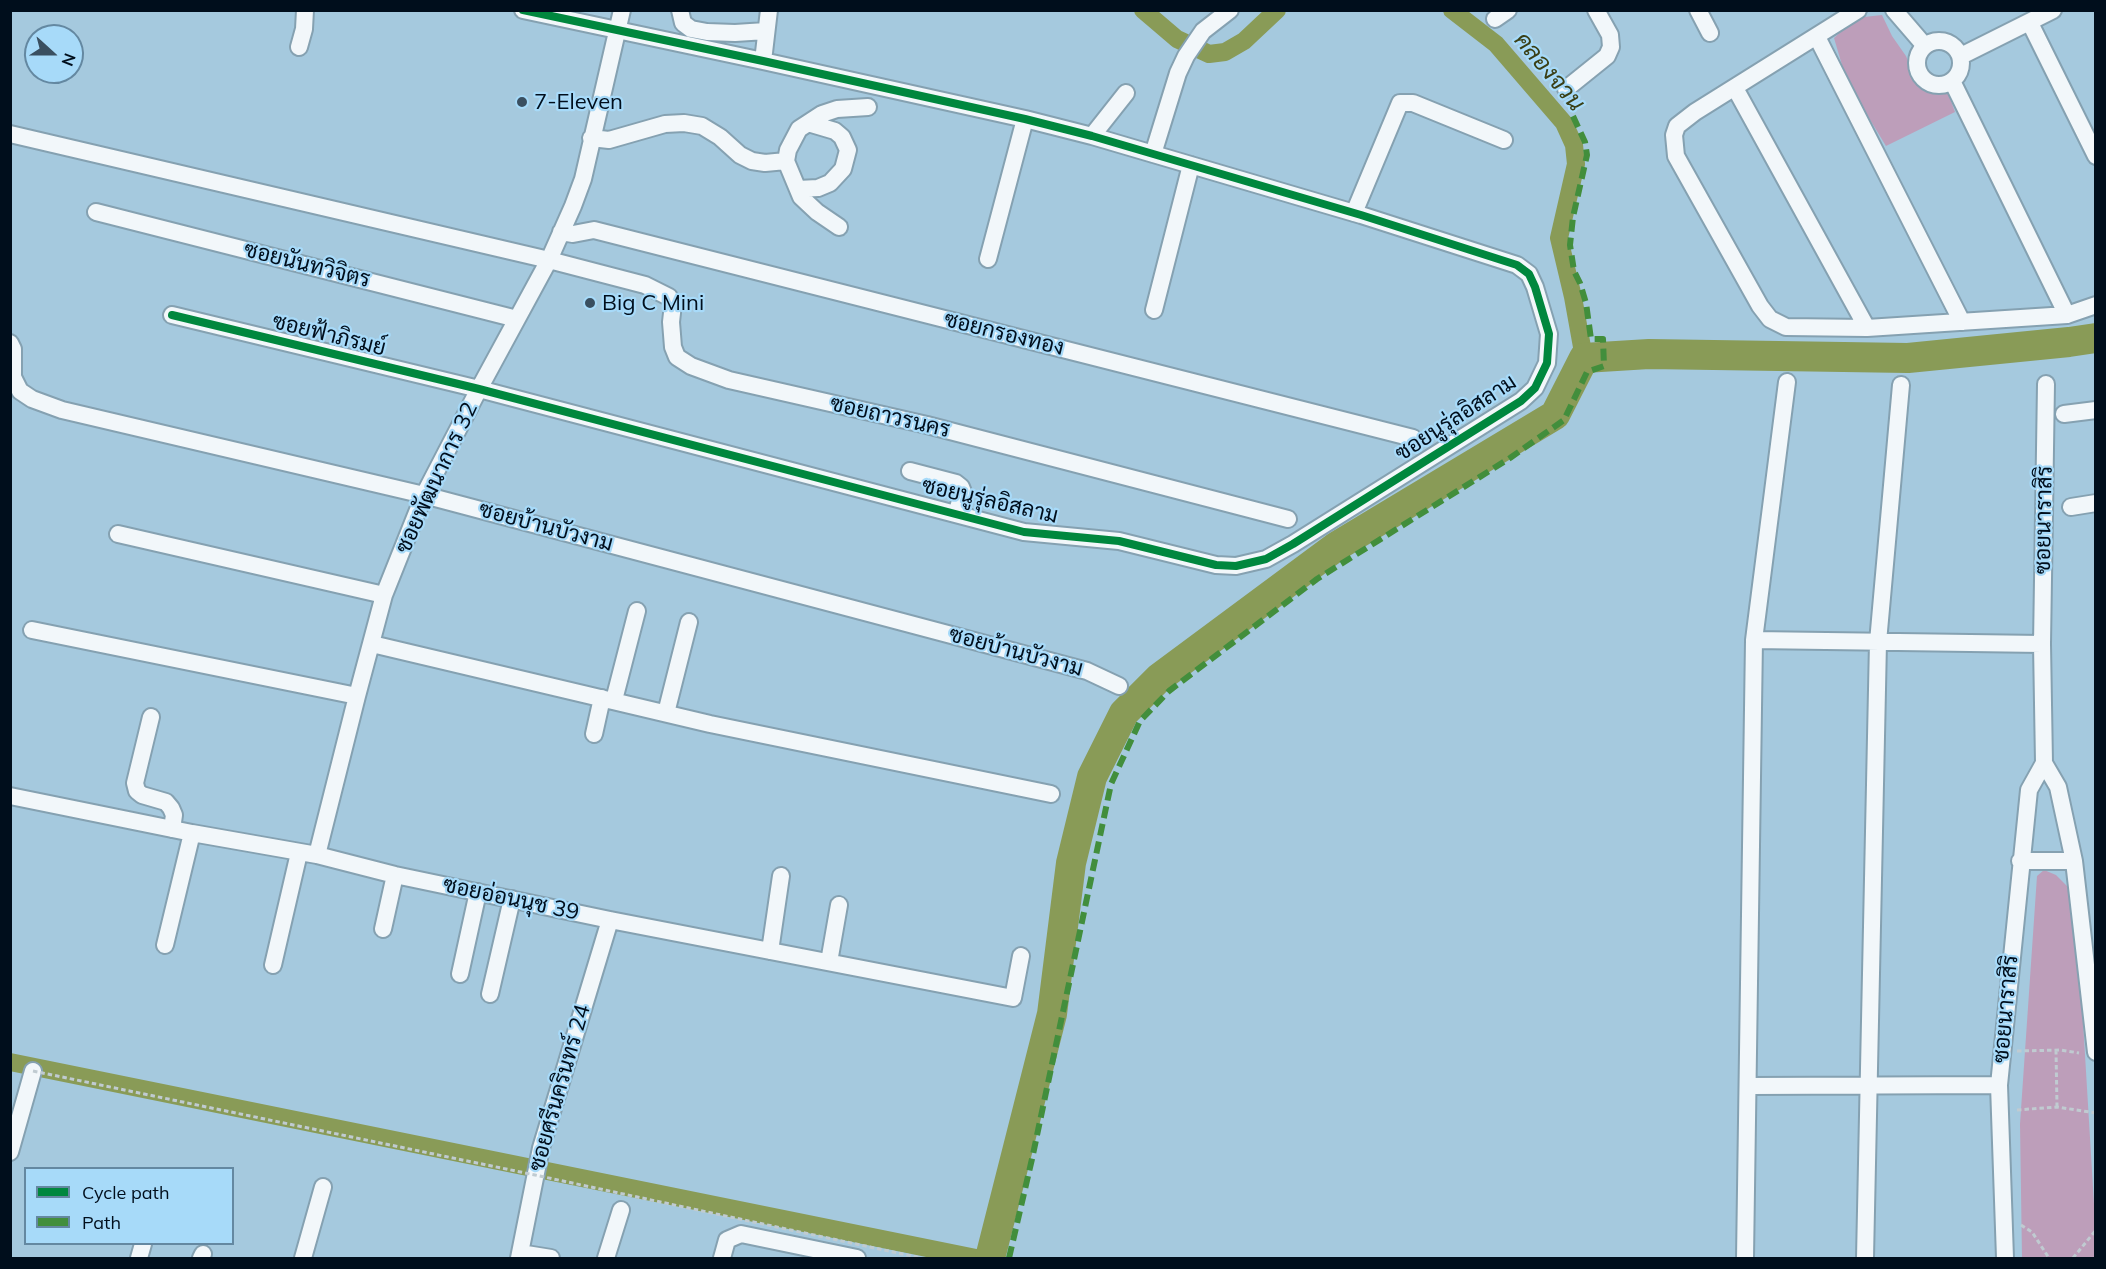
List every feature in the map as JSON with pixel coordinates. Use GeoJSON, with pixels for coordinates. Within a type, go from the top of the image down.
{"type":"FeatureCollection","features":[{"type":"Feature","properties":{"kind":"street"},"geometry":{"type":"LineString","coordinates":[[299,47],[304,29],[304,10]]}},
{"type":"Feature","properties":{"kind":"street"},"geometry":{"type":"LineString","coordinates":[[524,10],[1025,119],[1092,136],[1354,213],[1400,103],[1413,103],[1504,140]]}},
{"type":"Feature","properties":{"kind":"street","name":"ซอยพัฒนาการ 32"},"geometry":{"type":"LineString","coordinates":[[317,855],[384,595],[424,495],[549,260],[573,206],[583,179],[622,10]]}},
{"type":"Feature","properties":{"kind":"street"},"geometry":{"type":"LineString","coordinates":[[680,10],[683,23],[691,29],[735,33],[766,31]]}},
{"type":"Feature","properties":{"kind":"street"},"geometry":{"type":"LineString","coordinates":[[763,61],[769,10]]}},
{"type":"Feature","properties":{"kind":"street"},"geometry":{"type":"LineString","coordinates":[[1153,154],[1178,73],[1186,56],[1199,35],[1230,10]]}},
{"type":"Feature","properties":{"kind":"street"},"geometry":{"type":"LineString","coordinates":[[1566,89],[1606,56],[1611,47],[1610,35],[1596,10]]}},
{"type":"Feature","properties":{"kind":"street"},"geometry":{"type":"LineString","coordinates":[[1698,10],[1710,33]]}},
{"type":"Feature","properties":{"kind":"street"},"geometry":{"type":"LineString","coordinates":[[1858,10],[1695,112],[1677,126],[1674,143],[1676,156],[1760,306],[1770,319],[1786,327],[1867,328],[2067,315],[2096,305]]}},
{"type":"Feature","properties":{"kind":"street"},"geometry":{"type":"LineString","coordinates":[[1894,10],[1925,46]]}},
{"type":"Feature","properties":{"kind":"street"},"geometry":{"type":"LineString","coordinates":[[1960,56],[2053,10]]}},
{"type":"Feature","properties":{"kind":"street"},"geometry":{"type":"LineString","coordinates":[[2030,23],[2096,156]]}},
{"type":"Feature","properties":{"kind":"street"},"geometry":{"type":"LineString","coordinates":[[1817,37],[1962,322]]}},
{"type":"Feature","properties":{"kind":"street"},"geometry":{"type":"LineString","coordinates":[[1946,41],[1957,49],[1960,56],[1960,70],[1952,81],[1937,85],[1924,79],[1919,73],[1917,58],[1925,46],[1931,42],[1946,41]]}},
{"type":"Feature","properties":{"kind":"street"},"geometry":{"type":"LineString","coordinates":[[1952,81],[2067,315]]}},
{"type":"Feature","properties":{"kind":"street"},"geometry":{"type":"LineString","coordinates":[[1734,88],[1867,328]]}},
{"type":"Feature","properties":{"kind":"street"},"geometry":{"type":"LineString","coordinates":[[1092,136],[1126,93]]}},
{"type":"Feature","properties":{"kind":"street"},"geometry":{"type":"LineString","coordinates":[[839,227],[808,205],[786,161],[791,141],[799,129],[808,123],[822,114],[837,109],[868,107]]}},
{"type":"Feature","properties":{"kind":"street"},"geometry":{"type":"LineString","coordinates":[[988,259],[1025,119]]}},
{"type":"Feature","properties":{"kind":"street"},"geometry":{"type":"LineString","coordinates":[[591,138],[609,140],[665,124],[684,123],[702,126],[752,161],[765,163],[786,161]]}},
{"type":"Feature","properties":{"kind":"street"},"geometry":{"type":"LineString","coordinates":[[798,189],[818,188],[830,183],[843,169],[848,150],[842,137],[835,131],[808,123]]}},
{"type":"Feature","properties":{"kind":"street"},"geometry":{"type":"LineString","coordinates":[[10,134],[549,260]]}},
{"type":"Feature","properties":{"kind":"street"},"geometry":{"type":"LineString","coordinates":[[1154,310],[1191,165]]}},
{"type":"Feature","properties":{"kind":"street"},"geometry":{"type":"LineString","coordinates":[[573,206],[586,218],[594,230]]}},
{"type":"Feature","properties":{"kind":"street","name":"ซอยนันทวิจิตร"},"geometry":{"type":"LineString","coordinates":[[96,212],[517,319]]}},
{"type":"Feature","properties":{"kind":"street","name":"ซอยนูรุ่ลอิสลาม"},"geometry":{"type":"LineString","coordinates":[[479,389],[1024,532],[1119,541],[1216,566],[1236,566],[1266,559],[1293,544],[1521,401],[1535,388],[1547,363],[1549,334],[1529,274],[1517,265],[1354,213]]}},
{"type":"Feature","properties":{"kind":"street","name":"ซอยกรองทอง"},"geometry":{"type":"LineString","coordinates":[[561,231],[573,234],[594,230],[1413,438]]}},
{"type":"Feature","properties":{"kind":"street","name":"ซอยถาวรนคร"},"geometry":{"type":"LineString","coordinates":[[549,260],[660,291],[669,297],[673,304],[671,322],[673,347],[677,357],[691,366],[729,380],[927,425],[1288,519]]}},
{"type":"Feature","properties":{"kind":"street","name":"ซอยฟ้าภิรมย์"},"geometry":{"type":"LineString","coordinates":[[172,315],[479,389]]}},
{"type":"Feature","properties":{"kind":"street","name":"ซอยบ้านบัวงาม"},"geometry":{"type":"LineString","coordinates":[[10,343],[13,349],[13,377],[20,391],[32,399],[62,410],[424,495],[1087,671],[1119,686]]}},
{"type":"Feature","properties":{"kind":"street"},"geometry":{"type":"LineString","coordinates":[[1745,1258],[1754,640],[1787,382]]}},
{"type":"Feature","properties":{"kind":"street","name":"ซอยนาราสิริ"},"geometry":{"type":"LineString","coordinates":[[2046,384],[2042,644],[2044,763],[2058,788],[2074,861],[2090,1053]]}},
{"type":"Feature","properties":{"kind":"street"},"geometry":{"type":"LineString","coordinates":[[1865,1258],[1878,642],[1901,385]]}},
{"type":"Feature","properties":{"kind":"street"},"geometry":{"type":"LineString","coordinates":[[2064,414],[2096,410]]}},
{"type":"Feature","properties":{"kind":"street"},"geometry":{"type":"LineString","coordinates":[[910,471],[956,483],[961,487],[963,492],[956,514]]}},
{"type":"Feature","properties":{"kind":"street"},"geometry":{"type":"LineString","coordinates":[[2072,507],[2096,503]]}},
{"type":"Feature","properties":{"kind":"street"},"geometry":{"type":"LineString","coordinates":[[118,534],[384,595]]}},
{"type":"Feature","properties":{"kind":"street"},"geometry":{"type":"LineString","coordinates":[[594,734],[637,611]]}},
{"type":"Feature","properties":{"kind":"street"},"geometry":{"type":"LineString","coordinates":[[666,713],[689,622]]}},
{"type":"Feature","properties":{"kind":"street"},"geometry":{"type":"LineString","coordinates":[[32,630],[357,696]]}},
{"type":"Feature","properties":{"kind":"street"},"geometry":{"type":"LineString","coordinates":[[1754,640],[2042,644]]}},
{"type":"Feature","properties":{"kind":"street"},"geometry":{"type":"LineString","coordinates":[[372,644],[791,741],[1051,794]]}},
{"type":"Feature","properties":{"kind":"street"},"geometry":{"type":"LineString","coordinates":[[150,717],[135,783],[142,795],[166,802],[171,808],[174,815],[171,829]]}},
{"type":"Feature","properties":{"kind":"street","name":"ซอยนาราสิริ"},"geometry":{"type":"LineString","coordinates":[[2005,1258],[1999,1085],[2029,790],[2044,763]]}},
{"type":"Feature","properties":{"kind":"street","name":"ซอยอ่อนนุช 39"},"geometry":{"type":"LineString","coordinates":[[10,796],[171,829],[317,855],[610,920],[1013,998],[1021,956]]}},
{"type":"Feature","properties":{"kind":"street"},"geometry":{"type":"LineString","coordinates":[[165,945],[192,833]]}},
{"type":"Feature","properties":{"kind":"street"},"geometry":{"type":"LineString","coordinates":[[273,965],[299,853]]}},
{"type":"Feature","properties":{"kind":"street"},"geometry":{"type":"LineString","coordinates":[[2020,861],[2074,861]]}},
{"type":"Feature","properties":{"kind":"street"},"geometry":{"type":"LineString","coordinates":[[383,929],[395,874]]}},
{"type":"Feature","properties":{"kind":"street"},"geometry":{"type":"LineString","coordinates":[[770,951],[781,876]]}},
{"type":"Feature","properties":{"kind":"street"},"geometry":{"type":"LineString","coordinates":[[460,974],[478,892]]}},
{"type":"Feature","properties":{"kind":"street"},"geometry":{"type":"LineString","coordinates":[[490,994],[512,899]]}},
{"type":"Feature","properties":{"kind":"street"},"geometry":{"type":"LineString","coordinates":[[829,962],[839,905]]}},
{"type":"Feature","properties":{"kind":"street","name":"ซอยศรีนครินทร์ 24"},"geometry":{"type":"LineString","coordinates":[[519,1256],[541,1148],[610,920]]}},
{"type":"Feature","properties":{"kind":"street"},"geometry":{"type":"LineString","coordinates":[[10,1152],[15,1120],[33,1071]]}},
{"type":"Feature","properties":{"kind":"street"},"geometry":{"type":"LineString","coordinates":[[1749,1086],[1999,1085]]}},
{"type":"Feature","properties":{"kind":"street"},"geometry":{"type":"LineString","coordinates":[[303,1258],[323,1187]]}},
{"type":"Feature","properties":{"kind":"street"},"geometry":{"type":"LineString","coordinates":[[606,1258],[621,1210]]}},
{"type":"Feature","properties":{"kind":"street"},"geometry":{"type":"LineString","coordinates":[[722,1258],[727,1240],[741,1234],[857,1258]]}},
{"type":"Feature","properties":{"kind":"street"},"geometry":{"type":"LineString","coordinates":[[519,1256],[550,1258]]}},
{"type":"Feature","properties":{"kind":"path"},"geometry":{"type":"LineString","coordinates":[[2056,1050],[2057,1107]]}},
{"type":"Feature","properties":{"kind":"path"},"geometry":{"type":"LineString","coordinates":[[2002,1051],[2056,1050],[2090,1053]]}},
{"type":"Feature","properties":{"kind":"path"},"geometry":{"type":"LineString","coordinates":[[33,1071],[535,1173],[921,1258]]}},
{"type":"Feature","properties":{"kind":"path"},"geometry":{"type":"LineString","coordinates":[[2000,1111],[2057,1107],[2096,1113]]}},
{"type":"Feature","properties":{"kind":"path"},"geometry":{"type":"LineString","coordinates":[[2004,1214],[2032,1232],[2049,1258]]}},
{"type":"Feature","properties":{"kind":"path"},"geometry":{"type":"LineString","coordinates":[[2073,1258],[2096,1230]]}},
{"type":"Feature","properties":{"kind":"shaded area"},"geometry":{"type":"Polygon","coordinates":[[[1882,15],[1892,36],[1906,56],[1915,77],[1934,89],[1947,90],[1955,112],[1886,146],[1847,82],[1834,38],[1855,18],[1882,15]]]}},
{"type":"Feature","properties":{"kind":"shaded area"},"geometry":{"type":"Polygon","coordinates":[[[2044,870],[2056,875],[2068,887],[2082,1005],[2095,1221],[2095,1258],[2022,1258],[2020,1124],[2037,876],[2044,870]]]}},
{"type":"Feature","properties":{"kind":"waterway","name":"คลองจวน"},"geometry":{"type":"LineString","coordinates":[[1143,10],[1177,39],[1209,54],[1225,52],[1244,41],[1277,10]]}},
{"type":"Feature","properties":{"kind":"waterway","name":"คลองจวน"},"geometry":{"type":"LineString","coordinates":[[1452,10],[1496,44],[1564,123],[1574,145],[1576,164],[1559,238],[1584,358]]}},
{"type":"Feature","properties":{"kind":"waterway"},"geometry":{"type":"LineString","coordinates":[[990,1258],[1052,1014],[1071,863],[1092,777],[1124,713],[1159,678],[1337,546],[1555,415],[1584,358],[1649,354],[1908,358],[2096,338]]}},
{"type":"Feature","properties":{"kind":"waterway"},"geometry":{"type":"LineString","coordinates":[[10,1062],[976,1258]]}},
{"type":"Feature","properties":{"kind":"marked path"},"geometry":{"type":"LineString","coordinates":[[1009,1258],[1111,784],[1140,721],[1169,691],[1317,579],[1510,458],[1564,420],[1587,372],[1604,366],[1603,339],[1591,339],[1586,303],[1574,271],[1570,245],[1573,217],[1587,155],[1585,142],[1572,114]]}},
{"type":"Feature","properties":{"kind":"cycle path"},"geometry":{"type":"LineString","coordinates":[[172,315],[479,389],[1024,532],[1119,541],[1216,565],[1236,566],[1266,559],[1293,544],[1521,401],[1535,388],[1547,363],[1549,334],[1535,287],[1529,274],[1517,265],[1361,215],[1092,136],[1025,119],[523,10]]}},
{"type":"Feature","properties":{"kind":"place","name":"7-Eleven"},"geometry":{"type":"Point","coordinates":[522,102]}},
{"type":"Feature","properties":{"kind":"place","name":"Big C Mini"},"geometry":{"type":"Point","coordinates":[590,303]}}]}
